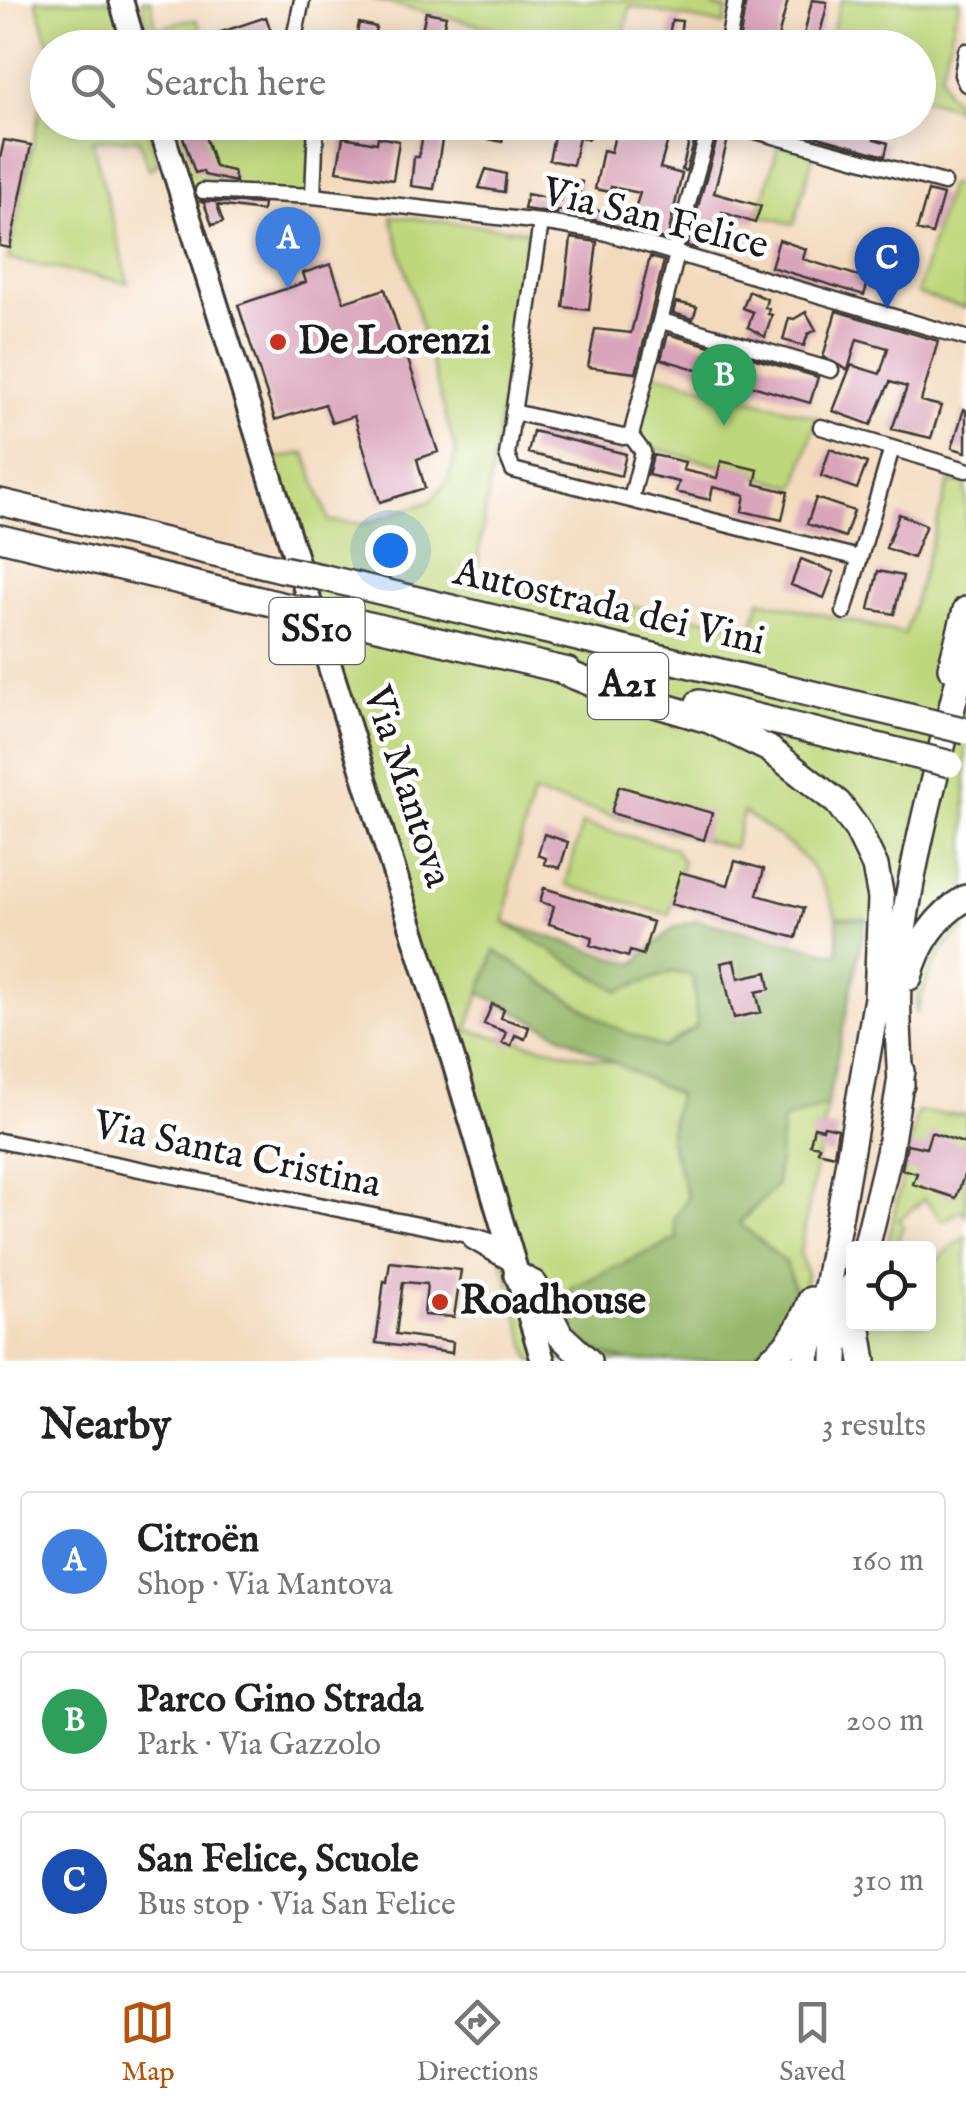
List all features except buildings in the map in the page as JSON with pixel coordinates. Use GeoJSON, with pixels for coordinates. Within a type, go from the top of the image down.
{"type":"FeatureCollection","features":[{"type":"Feature","properties":{"kind":"highway","name":"Autostrada dei Vini"},"geometry":{"type":"LineString","coordinates":[[0,502],[901,715],[966,727]]}},
{"type":"Feature","properties":{"kind":"highway","name":"Autostrada dei Vini"},"geometry":{"type":"LineString","coordinates":[[0,538],[958,766]]}},
{"type":"Feature","properties":{"kind":"highway"},"geometry":{"type":"LineString","coordinates":[[806,1361],[828,1282],[876,998],[966,610]]}},
{"type":"Feature","properties":{"kind":"highway"},"geometry":{"type":"LineString","coordinates":[[901,1085],[900,953],[920,847],[966,651]]}},
{"type":"Feature","properties":{"kind":"highway"},"geometry":{"type":"LineString","coordinates":[[554,668],[614,692],[684,711],[739,734],[792,765],[838,803],[857,829],[875,866],[881,938],[876,998]]}},
{"type":"Feature","properties":{"kind":"highway"},"geometry":{"type":"LineString","coordinates":[[868,1241],[901,1085],[906,993],[916,952],[941,918],[966,898]]}},
{"type":"Feature","properties":{"kind":"highway"},"geometry":{"type":"LineString","coordinates":[[769,1361],[784,1350],[799,1330],[838,1214]]}},
{"type":"Feature","properties":{"kind":"highway"},"geometry":{"type":"LineString","coordinates":[[514,1263],[534,1284],[560,1335],[588,1361]]}},
{"type":"Feature","properties":{"kind":"highway"},"geometry":{"type":"LineString","coordinates":[[835,1361],[836,1334],[846,1298]]}},
{"type":"Feature","properties":{"kind":"highway"},"geometry":{"type":"LineString","coordinates":[[858,1331],[864,1361]]}},
{"type":"Feature","properties":{"kind":"main road"},"geometry":{"type":"LineString","coordinates":[[121,0],[130,30]]}},
{"type":"Feature","properties":{"kind":"main road","name":"Via Mantova"},"geometry":{"type":"LineString","coordinates":[[164,140],[543,1361]]}},
{"type":"Feature","properties":{"kind":"street"},"geometry":{"type":"LineString","coordinates":[[296,30],[302,0]]}},
{"type":"Feature","properties":{"kind":"street"},"geometry":{"type":"LineString","coordinates":[[730,30],[736,0]]}},
{"type":"Feature","properties":{"kind":"street"},"geometry":{"type":"LineString","coordinates":[[966,51],[962,68],[966,84]]}},
{"type":"Feature","properties":{"kind":"street"},"geometry":{"type":"LineString","coordinates":[[313,196],[315,140]]}},
{"type":"Feature","properties":{"kind":"street"},"geometry":{"type":"LineString","coordinates":[[631,436],[706,140]]}},
{"type":"Feature","properties":{"kind":"street"},"geometry":{"type":"LineString","coordinates":[[790,140],[944,182]]}},
{"type":"Feature","properties":{"kind":"street","name":"Via San Felice"},"geometry":{"type":"LineString","coordinates":[[202,191],[313,196],[319,200],[603,232],[966,338]]}},
{"type":"Feature","properties":{"kind":"street"},"geometry":{"type":"LineString","coordinates":[[541,222],[507,455],[512,470],[859,558]]}},
{"type":"Feature","properties":{"kind":"street"},"geometry":{"type":"LineString","coordinates":[[662,320],[831,370]]}},
{"type":"Feature","properties":{"kind":"street"},"geometry":{"type":"LineString","coordinates":[[514,412],[631,436]]}},
{"type":"Feature","properties":{"kind":"street"},"geometry":{"type":"LineString","coordinates":[[822,427],[966,470]]}},
{"type":"Feature","properties":{"kind":"street"},"geometry":{"type":"LineString","coordinates":[[631,436],[643,452],[631,499]]}},
{"type":"Feature","properties":{"kind":"street"},"geometry":{"type":"LineString","coordinates":[[844,612],[892,448]]}},
{"type":"Feature","properties":{"kind":"street","name":"Via Santa Cristina"},"geometry":{"type":"LineString","coordinates":[[0,1141],[470,1236],[514,1263]]}},
{"type":"Feature","properties":{"kind":"street"},"geometry":{"type":"LineString","coordinates":[[470,1236],[492,1230],[500,1214]]}},
{"type":"Feature","properties":{"kind":"green space"},"geometry":{"type":"Polygon","coordinates":[[[36,0],[128,0],[136,30],[45,30],[36,0]]]}},
{"type":"Feature","properties":{"kind":"green space"},"geometry":{"type":"Polygon","coordinates":[[[142,0],[151,0],[156,30],[148,30],[142,0]]]}},
{"type":"Feature","properties":{"kind":"green space"},"geometry":{"type":"Polygon","coordinates":[[[374,0],[714,0],[713,7],[727,10],[724,25],[630,6],[625,30],[497,29],[374,0]]]}},
{"type":"Feature","properties":{"kind":"green space"},"geometry":{"type":"Polygon","coordinates":[[[841,0],[960,0],[941,74],[947,93],[966,110],[936,102],[936,30],[833,30],[841,0]]]}},
{"type":"Feature","properties":{"kind":"green space"},"geometry":{"type":"Polygon","coordinates":[[[186,20],[197,20],[200,30],[156,30],[186,20]]]}},
{"type":"Feature","properties":{"kind":"green space"},"geometry":{"type":"Polygon","coordinates":[[[34,140],[92,140],[128,283],[8,259],[34,140]]]}},
{"type":"Feature","properties":{"kind":"green space"},"geometry":{"type":"Polygon","coordinates":[[[139,140],[151,140],[158,165],[149,169],[139,140]]]}},
{"type":"Feature","properties":{"kind":"green space"},"geometry":{"type":"Polygon","coordinates":[[[170,140],[313,140],[308,198],[184,187],[170,140]]]}},
{"type":"Feature","properties":{"kind":"green space"},"geometry":{"type":"Polygon","coordinates":[[[779,143],[814,152],[794,224],[759,215],[779,143]]]}},
{"type":"Feature","properties":{"kind":"green space"},"geometry":{"type":"Polygon","coordinates":[[[949,184],[966,188],[966,308],[917,294],[949,184]]]}},
{"type":"Feature","properties":{"kind":"green space"},"geometry":{"type":"Polygon","coordinates":[[[391,216],[528,231],[475,579],[752,627],[760,600],[905,634],[949,482],[966,484],[966,928],[933,967],[916,1015],[916,971],[929,943],[866,919],[837,917],[811,866],[743,812],[734,848],[533,794],[514,866],[505,923],[619,990],[672,972],[693,976],[697,1026],[663,1048],[613,1027],[495,951],[467,1030],[615,1063],[677,1094],[669,1138],[688,1197],[674,1218],[677,1239],[600,1353],[629,1361],[531,1361],[273,459],[305,453],[329,521],[366,524],[431,501],[448,480],[456,453],[391,216]]]}},
{"type":"Feature","properties":{"kind":"green space"},"geometry":{"type":"Polygon","coordinates":[[[648,371],[817,417],[796,487],[633,442],[648,371]]]}},
{"type":"Feature","properties":{"kind":"green space"},"geometry":{"type":"Polygon","coordinates":[[[582,824],[674,848],[683,862],[669,915],[566,885],[582,824]]]}},
{"type":"Feature","properties":{"kind":"green space"},"geometry":{"type":"Polygon","coordinates":[[[837,917],[866,919],[827,1105],[783,1120],[776,1186],[739,1223],[786,1263],[799,1302],[779,1340],[732,1361],[629,1361],[600,1353],[574,1334],[570,1288],[677,1239],[674,1218],[688,1197],[669,1138],[677,1095],[480,993],[495,951],[613,1027],[663,1048],[697,1026],[693,976],[672,972],[619,991],[505,923],[634,964],[673,928],[697,920],[838,954],[837,917]]]}},
{"type":"Feature","properties":{"kind":"green space"},"geometry":{"type":"Polygon","coordinates":[[[827,1105],[800,1253],[807,1275],[799,1302],[846,1321],[846,1331],[936,1331],[936,1260],[966,1236],[966,1361],[732,1361],[750,1356],[786,1263],[739,1224],[776,1186],[782,1120],[827,1105]]]}},
{"type":"Feature","properties":{"kind":"green space"},"geometry":{"type":"Polygon","coordinates":[[[917,1112],[966,1115],[966,1216],[962,1210],[943,1221],[924,1199],[899,1220],[903,1226],[898,1241],[888,1241],[917,1112]]]}},
{"type":"Feature","properties":{"kind":"place","name":"Citroën"},"geometry":{"type":"Point","coordinates":[288,289]}},
{"type":"Feature","properties":{"kind":"place","name":"San Felice, Scuole"},"geometry":{"type":"Point","coordinates":[887,309]}},
{"type":"Feature","properties":{"kind":"place","name":"De Lorenzi"},"geometry":{"type":"Point","coordinates":[278,342]}},
{"type":"Feature","properties":{"kind":"place","name":"Parco Gino Strada"},"geometry":{"type":"Point","coordinates":[724,426]}},
{"type":"Feature","properties":{"kind":"place","name":"Roadhouse"},"geometry":{"type":"Point","coordinates":[440,1302]}}]}
